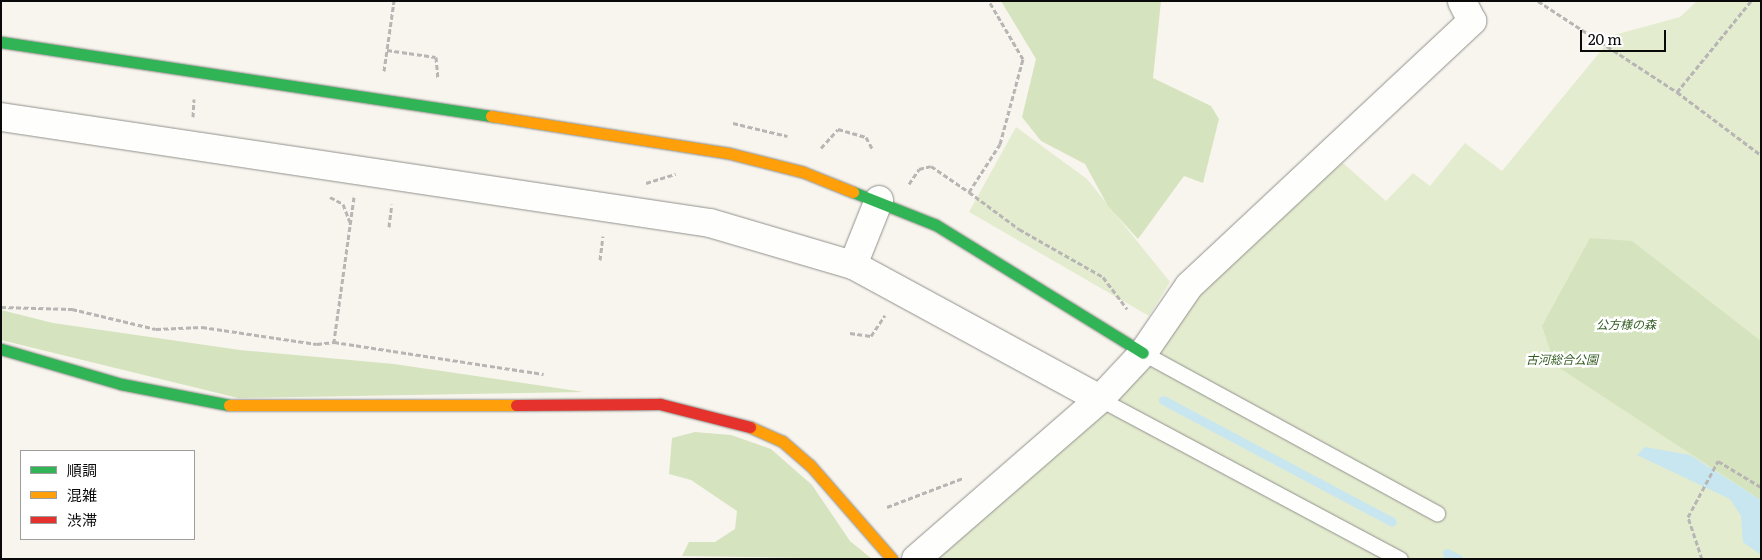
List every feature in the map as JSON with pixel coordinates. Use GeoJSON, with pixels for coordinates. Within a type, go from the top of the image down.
{"type":"FeatureCollection","features":[{"type":"Feature","properties":{"kind":"street"},"geometry":{"type":"LineString","coordinates":[[916,559],[1100,399],[1143,353],[1189,286],[1472,21],[1462,1]]}},
{"type":"Feature","properties":{"kind":"street"},"geometry":{"type":"LineString","coordinates":[[1,42],[728,153],[803,172],[879,200],[996,259],[1114,338],[1143,353]]}},
{"type":"Feature","properties":{"kind":"street"},"geometry":{"type":"LineString","coordinates":[[1,117],[710,223],[853,265],[1100,399]]}},
{"type":"Feature","properties":{"kind":"street"},"geometry":{"type":"LineString","coordinates":[[853,265],[879,200]]}},
{"type":"Feature","properties":{"kind":"street"},"geometry":{"type":"LineString","coordinates":[[1,349],[121,384],[232,406],[660,404],[746,425],[782,441],[810,465],[892,559]]}},
{"type":"Feature","properties":{"kind":"lane"},"geometry":{"type":"LineString","coordinates":[[1143,353],[1437,513]]}},
{"type":"Feature","properties":{"kind":"lane"},"geometry":{"type":"LineString","coordinates":[[1100,399],[1400,559]]}},
{"type":"Feature","properties":{"kind":"path"},"geometry":{"type":"LineString","coordinates":[[969,192],[1000,144],[1023,59],[989,1]]}},
{"type":"Feature","properties":{"kind":"path"},"geometry":{"type":"LineString","coordinates":[[1538,1],[1677,92],[1761,154]]}},
{"type":"Feature","properties":{"kind":"path"},"geometry":{"type":"LineString","coordinates":[[1677,92],[1751,1]]}},
{"type":"Feature","properties":{"kind":"path"},"geometry":{"type":"LineString","coordinates":[[387,50],[436,57],[436,75],[448,80]]}},
{"type":"Feature","properties":{"kind":"path"},"geometry":{"type":"LineString","coordinates":[[185,97],[195,99],[193,117],[202,119]]}},
{"type":"Feature","properties":{"kind":"path"},"geometry":{"type":"LineString","coordinates":[[731,122],[795,139]]}},
{"type":"Feature","properties":{"kind":"path"},"geometry":{"type":"LineString","coordinates":[[812,145],[826,145],[838,128],[866,137],[873,150]]}},
{"type":"Feature","properties":{"kind":"path"},"geometry":{"type":"LineString","coordinates":[[905,191],[924,166],[969,192],[1019,229],[1103,277],[1115,288],[1131,318]]}},
{"type":"Feature","properties":{"kind":"path"},"geometry":{"type":"LineString","coordinates":[[642,184],[682,172]]}},
{"type":"Feature","properties":{"kind":"path"},"geometry":{"type":"LineString","coordinates":[[1,307],[72,309],[156,328],[202,327],[298,342],[334,342]]}},
{"type":"Feature","properties":{"kind":"path"},"geometry":{"type":"LineString","coordinates":[[850,333],[871,336],[883,316],[890,315]]}},
{"type":"Feature","properties":{"kind":"path"},"geometry":{"type":"LineString","coordinates":[[1702,559],[1688,517],[1718,461],[1761,487]]}},
{"type":"Feature","properties":{"kind":"path"},"geometry":{"type":"LineString","coordinates":[[887,507],[969,476]]}},
{"type":"Feature","properties":{"kind":"green space"},"geometry":{"type":"Polygon","coordinates":[[[1001,1],[1161,1],[1153,78],[1211,106],[1219,119],[1203,183],[1184,176],[1138,239],[1108,206],[1085,164],[1041,141],[1022,117],[1036,59],[1001,1]]]}},
{"type":"Feature","properties":{"kind":"green space","name":"古河総合公園"},"geometry":{"type":"Polygon","coordinates":[[[1697,1],[1761,1],[1761,559],[916,559],[1068,427],[1232,245],[1343,163],[1386,201],[1413,173],[1430,186],[1465,143],[1502,171],[1614,35],[1680,17],[1697,1]]]}},
{"type":"Feature","properties":{"kind":"green space"},"geometry":{"type":"Polygon","coordinates":[[[1016,127],[1087,179],[1170,282],[1149,316],[969,212],[1016,127]]]}},
{"type":"Feature","properties":{"kind":"green space","name":"公方様の森"},"geometry":{"type":"Polygon","coordinates":[[[1590,238],[1632,241],[1761,341],[1761,500],[1555,365],[1542,326],[1590,238]]]}},
{"type":"Feature","properties":{"kind":"green space"},"geometry":{"type":"Polygon","coordinates":[[[1,310],[53,323],[240,350],[394,364],[584,392],[238,398],[1,340],[1,310]]]}},
{"type":"Feature","properties":{"kind":"green space"},"geometry":{"type":"Polygon","coordinates":[[[695,432],[731,435],[771,449],[812,485],[850,541],[872,559],[682,556],[689,542],[715,542],[735,529],[737,511],[691,480],[669,474],[672,438],[695,432]]]}},
{"type":"Feature","properties":{"kind":"water"},"geometry":{"type":"Polygon","coordinates":[[[1645,447],[1690,455],[1761,500],[1761,555],[1743,542],[1741,516],[1730,499],[1637,455],[1645,447]]]}},
{"type":"Feature","properties":{"kind":"waterway"},"geometry":{"type":"LineString","coordinates":[[1163,400],[1392,522]]}},
{"type":"Feature","properties":{"kind":"waterway"},"geometry":{"type":"LineString","coordinates":[[1447,553],[1459,559]]}},
{"type":"Feature","properties":{"kind":"traffic: fast"},"geometry":{"type":"LineString","coordinates":[[1,42],[491,116]]}},
{"type":"Feature","properties":{"kind":"traffic: fast"},"geometry":{"type":"LineString","coordinates":[[853,192],[936,225],[1143,353]]}},
{"type":"Feature","properties":{"kind":"traffic: fast"},"geometry":{"type":"LineString","coordinates":[[1,349],[121,384],[229,405]]}},
{"type":"Feature","properties":{"kind":"traffic: slow"},"geometry":{"type":"LineString","coordinates":[[491,116],[728,153],[803,172],[853,192]]}},
{"type":"Feature","properties":{"kind":"traffic: slow"},"geometry":{"type":"LineString","coordinates":[[229,405],[516,405]]}},
{"type":"Feature","properties":{"kind":"traffic: slow"},"geometry":{"type":"LineString","coordinates":[[750,427],[782,441],[810,465],[892,559]]}},
{"type":"Feature","properties":{"kind":"traffic: jam"},"geometry":{"type":"LineString","coordinates":[[516,405],[660,404],[750,427]]}}]}
